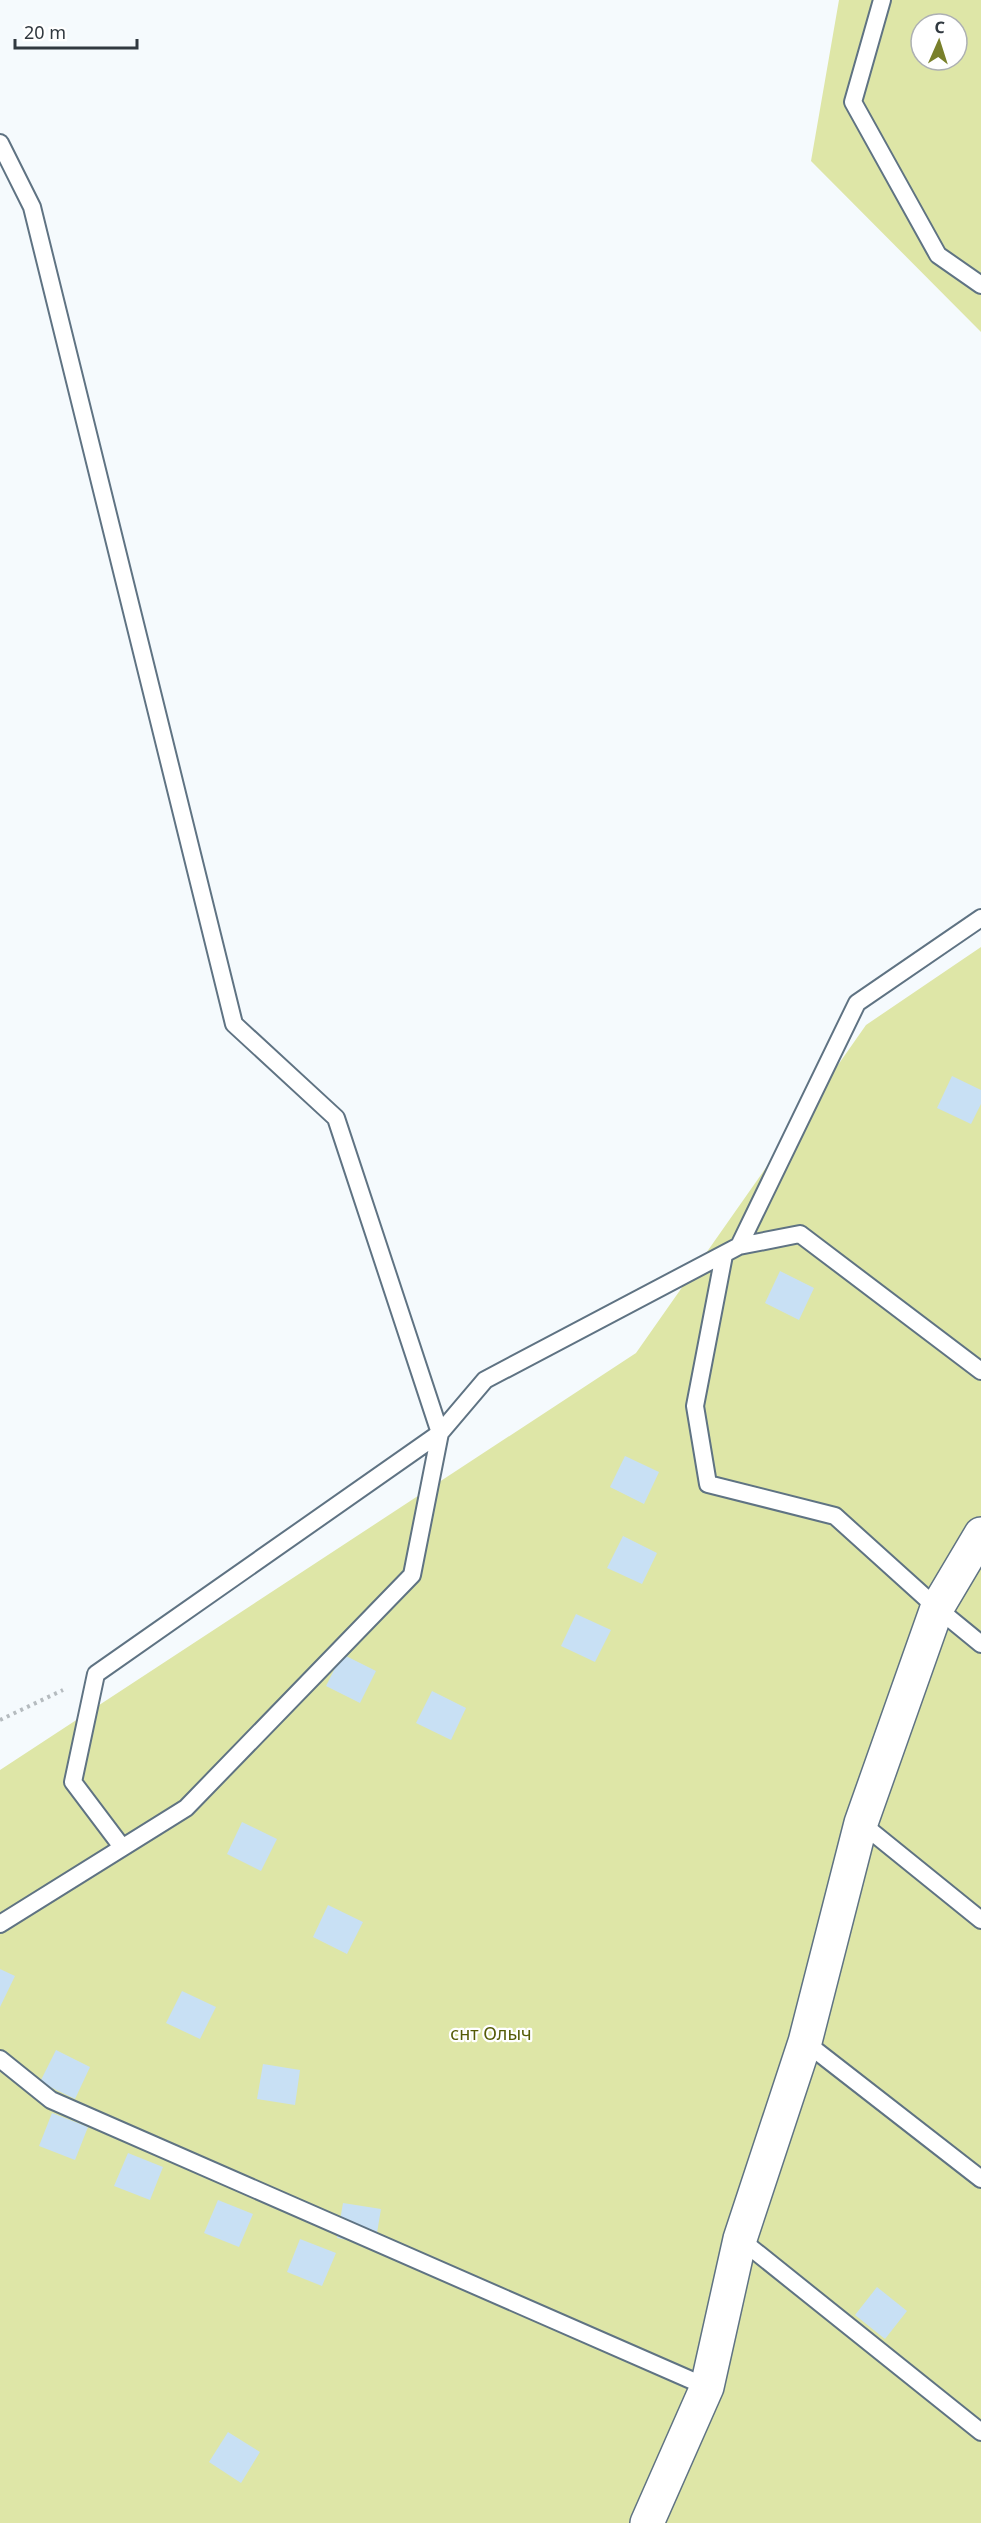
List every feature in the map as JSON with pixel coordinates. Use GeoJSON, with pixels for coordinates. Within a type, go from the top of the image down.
{"type":"FeatureCollection","features":[{"type":"Feature","properties":{"kind":"street"},"geometry":{"type":"LineString","coordinates":[[647,2523],[707,2386],[740,2239],[805,2042],[861,1823],[937,1608],[981,1534]]}},
{"type":"Feature","properties":{"kind":"lane"},"geometry":{"type":"LineString","coordinates":[[882,0],[854,102],[938,255],[981,285]]}},
{"type":"Feature","properties":{"kind":"lane"},"geometry":{"type":"LineString","coordinates":[[0,143],[32,207],[234,1024],[336,1118],[440,1433],[412,1575],[186,1808],[0,1924]]}},
{"type":"Feature","properties":{"kind":"lane"},"geometry":{"type":"LineString","coordinates":[[739,1246],[857,1004],[981,918]]}},
{"type":"Feature","properties":{"kind":"lane"},"geometry":{"type":"LineString","coordinates":[[122,1847],[73,1782],[96,1674],[440,1433],[485,1380],[739,1246],[800,1234],[981,1371]]}},
{"type":"Feature","properties":{"kind":"lane"},"geometry":{"type":"LineString","coordinates":[[724,1255],[695,1406],[708,1484],[835,1516],[937,1608],[981,1644]]}},
{"type":"Feature","properties":{"kind":"lane"},"geometry":{"type":"LineString","coordinates":[[861,1823],[981,1920]]}},
{"type":"Feature","properties":{"kind":"lane"},"geometry":{"type":"LineString","coordinates":[[805,2042],[981,2179]]}},
{"type":"Feature","properties":{"kind":"lane"},"geometry":{"type":"LineString","coordinates":[[0,2059],[51,2100],[707,2386]]}},
{"type":"Feature","properties":{"kind":"lane"},"geometry":{"type":"LineString","coordinates":[[740,2239],[981,2432]]}},
{"type":"Feature","properties":{"kind":"path"},"geometry":{"type":"LineString","coordinates":[[0,1719],[96,1674]]}},
{"type":"Feature","properties":{"kind":"green space"},"geometry":{"type":"Polygon","coordinates":[[[839,0],[981,0],[981,332],[811,161],[839,0]]]}},
{"type":"Feature","properties":{"kind":"green space","name":"снт Олыч"},"geometry":{"type":"Polygon","coordinates":[[[981,947],[981,2523],[0,2523],[0,1770],[636,1353],[866,1025],[981,947]]]}},
{"type":"Feature","properties":{"kind":"building"},"geometry":{"type":"Polygon","coordinates":[[[952,1076],[981,1090],[981,1104],[971,1124],[937,1108],[952,1076]]]}},
{"type":"Feature","properties":{"kind":"building"},"geometry":{"type":"Polygon","coordinates":[[[780,1271],[814,1288],[799,1320],[765,1303],[780,1271]]]}},
{"type":"Feature","properties":{"kind":"building"},"geometry":{"type":"Polygon","coordinates":[[[625,1456],[659,1472],[644,1504],[610,1487],[625,1456]]]}},
{"type":"Feature","properties":{"kind":"building"},"geometry":{"type":"Polygon","coordinates":[[[623,1536],[657,1553],[642,1584],[607,1568],[623,1536]]]}},
{"type":"Feature","properties":{"kind":"building"},"geometry":{"type":"Polygon","coordinates":[[[576,1614],[611,1630],[595,1662],[561,1646],[576,1614]]]}},
{"type":"Feature","properties":{"kind":"building"},"geometry":{"type":"Polygon","coordinates":[[[342,1654],[376,1671],[360,1703],[326,1686],[342,1654]]]}},
{"type":"Feature","properties":{"kind":"building"},"geometry":{"type":"Polygon","coordinates":[[[432,1691],[466,1708],[451,1740],[416,1723],[432,1691]]]}},
{"type":"Feature","properties":{"kind":"building"},"geometry":{"type":"Polygon","coordinates":[[[242,1822],[277,1839],[261,1871],[227,1854],[242,1822]]]}},
{"type":"Feature","properties":{"kind":"building"},"geometry":{"type":"Polygon","coordinates":[[[328,1905],[363,1922],[347,1954],[313,1937],[328,1905]]]}},
{"type":"Feature","properties":{"kind":"building"},"geometry":{"type":"Polygon","coordinates":[[[0,1969],[15,1976],[0,2007],[0,1969]]]}},
{"type":"Feature","properties":{"kind":"building"},"geometry":{"type":"Polygon","coordinates":[[[182,1991],[216,2007],[200,2039],[166,2023],[182,1991]]]}},
{"type":"Feature","properties":{"kind":"building"},"geometry":{"type":"Polygon","coordinates":[[[56,2050],[90,2067],[75,2099],[40,2082],[56,2050]]]}},
{"type":"Feature","properties":{"kind":"building"},"geometry":{"type":"Polygon","coordinates":[[[263,2064],[300,2070],[295,2105],[257,2099],[263,2064]]]}},
{"type":"Feature","properties":{"kind":"building"},"geometry":{"type":"Polygon","coordinates":[[[52,2113],[88,2127],[75,2160],[39,2146],[52,2113]]]}},
{"type":"Feature","properties":{"kind":"building"},"geometry":{"type":"Polygon","coordinates":[[[128,2153],[163,2167],[150,2200],[114,2186],[128,2153]]]}},
{"type":"Feature","properties":{"kind":"building"},"geometry":{"type":"Polygon","coordinates":[[[218,2200],[253,2214],[239,2247],[204,2233],[218,2200]]]}},
{"type":"Feature","properties":{"kind":"building"},"geometry":{"type":"Polygon","coordinates":[[[343,2203],[381,2209],[375,2245],[337,2238],[343,2203]]]}},
{"type":"Feature","properties":{"kind":"building"},"geometry":{"type":"Polygon","coordinates":[[[300,2239],[336,2253],[322,2286],[287,2272],[300,2239]]]}},
{"type":"Feature","properties":{"kind":"building"},"geometry":{"type":"Polygon","coordinates":[[[877,2287],[907,2311],[885,2339],[855,2315],[877,2287]]]}},
{"type":"Feature","properties":{"kind":"building"},"geometry":{"type":"Polygon","coordinates":[[[228,2432],[260,2452],[241,2483],[209,2462],[228,2432]]]}}]}
